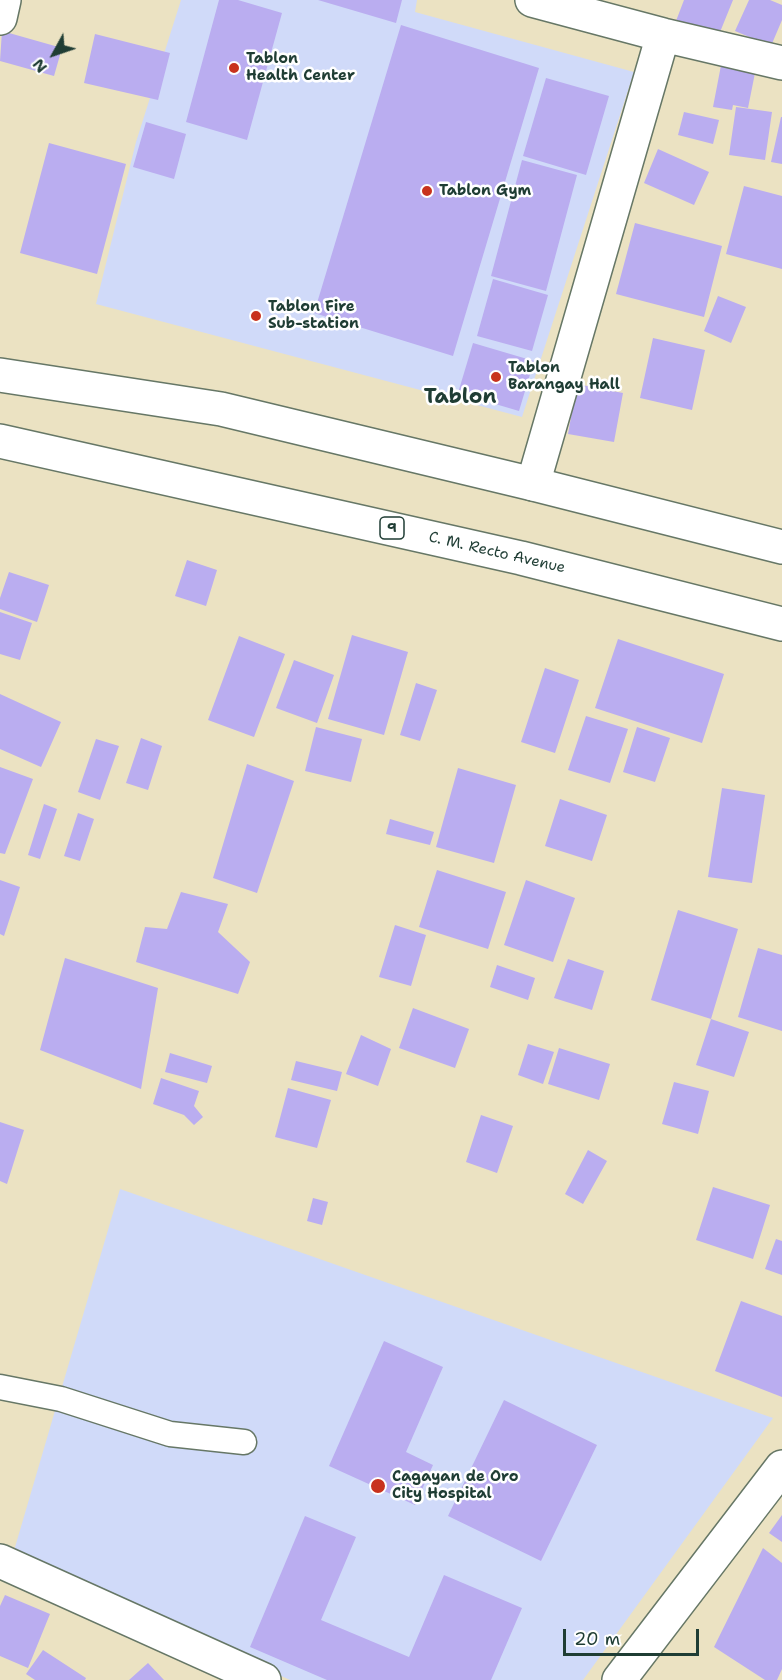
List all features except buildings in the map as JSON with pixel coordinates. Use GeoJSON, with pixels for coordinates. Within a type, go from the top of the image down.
{"type":"FeatureCollection","features":[{"type":"Feature","properties":{"kind":"main road"},"geometry":{"type":"LineString","coordinates":[[0,18],[4,0]]}},
{"type":"Feature","properties":{"kind":"main road"},"geometry":{"type":"LineString","coordinates":[[532,0],[663,35],[782,63]]}},
{"type":"Feature","properties":{"kind":"main road"},"geometry":{"type":"LineString","coordinates":[[533,484],[663,35]]}},
{"type":"Feature","properties":{"kind":"main road"},"geometry":{"type":"LineString","coordinates":[[0,375],[222,409],[782,547]]}},
{"type":"Feature","properties":{"kind":"main road","name":"C. M. Recto Avenue"},"geometry":{"type":"LineString","coordinates":[[0,441],[521,558],[782,624]]}},
{"type":"Feature","properties":{"kind":"main road"},"geometry":{"type":"LineString","coordinates":[[619,1680],[782,1467]]}},
{"type":"Feature","properties":{"kind":"main road"},"geometry":{"type":"LineString","coordinates":[[0,1561],[264,1680]]}},
{"type":"Feature","properties":{"kind":"lane"},"geometry":{"type":"LineString","coordinates":[[0,1387],[61,1399],[170,1434],[244,1442]]}},
{"type":"Feature","properties":{"kind":"shaded area"},"geometry":{"type":"Polygon","coordinates":[[[181,0],[417,0],[415,12],[634,72],[522,417],[96,304],[136,142],[181,0]]]}},
{"type":"Feature","properties":{"kind":"shaded area","name":"Cagayan de Oro City Hospital"},"geometry":{"type":"Polygon","coordinates":[[[120,1189],[773,1418],[583,1680],[290,1680],[13,1554],[120,1189]]]}},
{"type":"Feature","properties":{"kind":"place","name":"Tablon Health Center"},"geometry":{"type":"Point","coordinates":[234,68]}},
{"type":"Feature","properties":{"kind":"place","name":"Tablon Gym"},"geometry":{"type":"Point","coordinates":[427,191]}},
{"type":"Feature","properties":{"kind":"place","name":"Tablon Fire Sub-station"},"geometry":{"type":"Point","coordinates":[256,316]}},
{"type":"Feature","properties":{"kind":"place","name":"Tablon Barangay Hall"},"geometry":{"type":"Point","coordinates":[496,377]}},
{"type":"Feature","properties":{"kind":"place","name":"Cagayan de Oro City Hospital"},"geometry":{"type":"Point","coordinates":[378,1486]}},
{"type":"Feature","properties":{"kind":"district","name":"Tablon"},"geometry":{"type":"Point","coordinates":[460,398]}}]}
